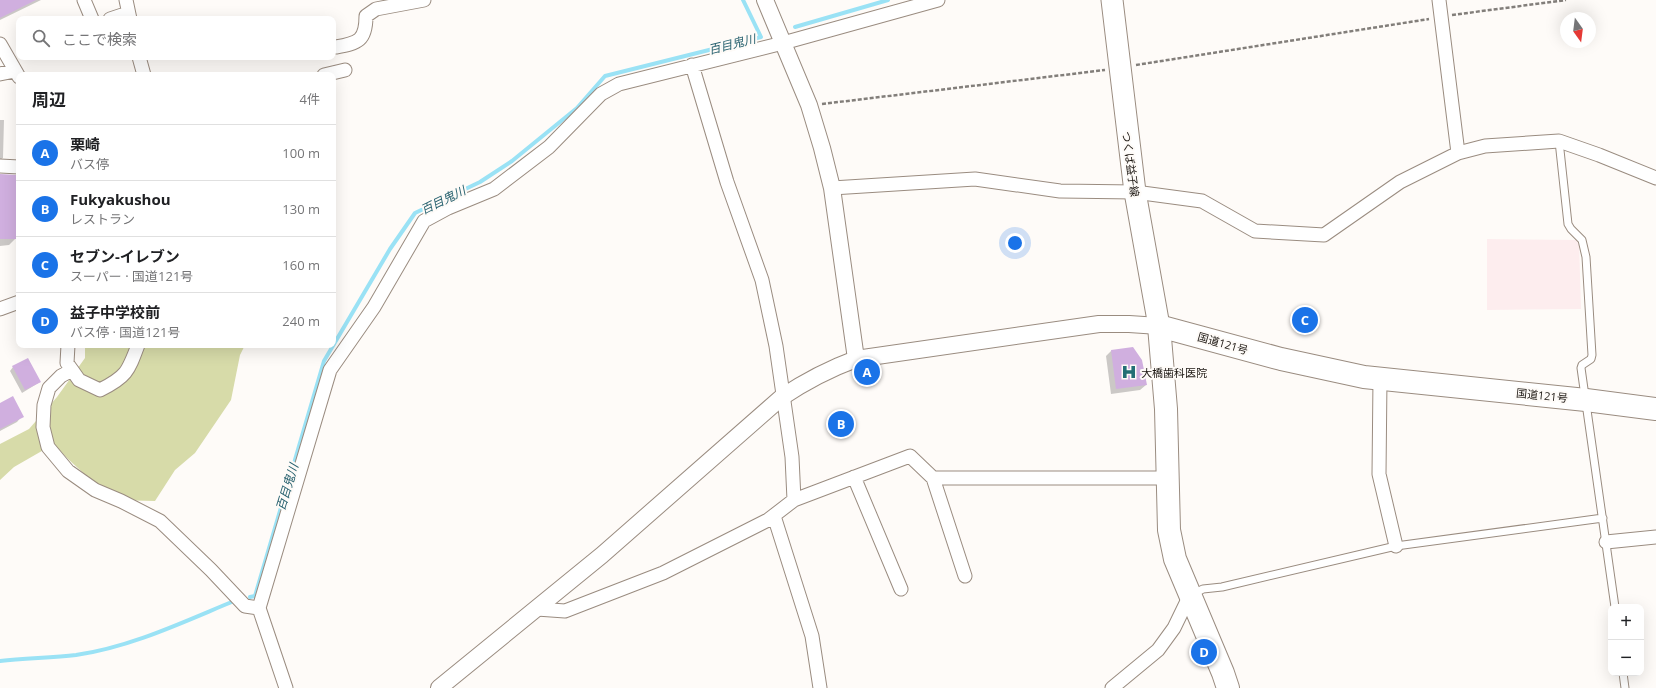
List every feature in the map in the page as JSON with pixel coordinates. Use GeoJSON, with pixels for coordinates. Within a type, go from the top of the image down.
{"type":"FeatureCollection","features":[{"type":"Feature","properties":{"kind":"highway","name":"国道121号"},"geometry":{"type":"LineString","coordinates":[[1159,326],[1320,369],[1380,378],[1656,409]]}},
{"type":"Feature","properties":{"kind":"highway"},"geometry":{"type":"LineString","coordinates":[[1159,326],[1166,409],[1169,478],[1169,530],[1175,558],[1228,688]]}},
{"type":"Feature","properties":{"kind":"main road","name":"つくば益子線"},"geometry":{"type":"LineString","coordinates":[[1112,0],[1135,192],[1159,326]]}},
{"type":"Feature","properties":{"kind":"street"},"geometry":{"type":"LineString","coordinates":[[84,0],[91,16]]}},
{"type":"Feature","properties":{"kind":"street"},"geometry":{"type":"LineString","coordinates":[[126,0],[129,16]]}},
{"type":"Feature","properties":{"kind":"street"},"geometry":{"type":"LineString","coordinates":[[336,47],[353,44],[363,36],[366,28],[366,16],[376,9],[424,0]]}},
{"type":"Feature","properties":{"kind":"street"},"geometry":{"type":"LineString","coordinates":[[764,0],[809,105],[822,148],[832,188],[856,360]]}},
{"type":"Feature","properties":{"kind":"street"},"geometry":{"type":"LineString","coordinates":[[286,688],[259,608],[299,470],[330,370],[374,306],[424,221],[448,208],[494,189],[549,148],[600,94],[619,84],[783,43],[938,0]]}},
{"type":"Feature","properties":{"kind":"street"},"geometry":{"type":"LineString","coordinates":[[1439,0],[1458,153]]}},
{"type":"Feature","properties":{"kind":"street"},"geometry":{"type":"LineString","coordinates":[[0,44],[16,72]]}},
{"type":"Feature","properties":{"kind":"street"},"geometry":{"type":"LineString","coordinates":[[140,60],[143,72]]}},
{"type":"Feature","properties":{"kind":"street"},"geometry":{"type":"LineString","coordinates":[[692,65],[727,182],[762,280],[776,346],[782,397],[792,457],[794,500]]}},
{"type":"Feature","properties":{"kind":"street"},"geometry":{"type":"LineString","coordinates":[[336,72],[345,70]]}},
{"type":"Feature","properties":{"kind":"street"},"geometry":{"type":"LineString","coordinates":[[0,74],[16,74]]}},
{"type":"Feature","properties":{"kind":"street"},"geometry":{"type":"LineString","coordinates":[[832,188],[975,179],[1060,191],[1135,192],[1202,201],[1255,230],[1324,235],[1400,182],[1458,153],[1485,146],[1559,141],[1656,178]]}},
{"type":"Feature","properties":{"kind":"street"},"geometry":{"type":"LineString","coordinates":[[0,166],[16,167]]}},
{"type":"Feature","properties":{"kind":"street"},"geometry":{"type":"LineString","coordinates":[[0,310],[16,303]]}},
{"type":"Feature","properties":{"kind":"street"},"geometry":{"type":"LineString","coordinates":[[439,688],[602,555],[782,397],[804,382],[832,368],[856,360],[1098,324],[1159,326]]}},
{"type":"Feature","properties":{"kind":"street"},"geometry":{"type":"LineString","coordinates":[[68,348],[67,363],[79,380],[100,390],[118,381],[130,366],[137,348]]}},
{"type":"Feature","properties":{"kind":"street"},"geometry":{"type":"LineString","coordinates":[[72,370],[61,376],[49,388],[44,405],[42,427],[48,447],[68,471],[95,490],[121,501],[160,521],[211,570],[245,606],[259,608]]}},
{"type":"Feature","properties":{"kind":"street"},"geometry":{"type":"LineString","coordinates":[[1380,378],[1379,474],[1396,546]]}},
{"type":"Feature","properties":{"kind":"street"},"geometry":{"type":"LineString","coordinates":[[537,609],[565,611],[649,578],[768,520],[794,500],[910,456],[933,478],[965,576]]}},
{"type":"Feature","properties":{"kind":"street"},"geometry":{"type":"LineString","coordinates":[[854,477],[902,589]]}},
{"type":"Feature","properties":{"kind":"street"},"geometry":{"type":"LineString","coordinates":[[933,478],[1169,478]]}},
{"type":"Feature","properties":{"kind":"street"},"geometry":{"type":"LineString","coordinates":[[774,516],[812,636],[820,688]]}},
{"type":"Feature","properties":{"kind":"street"},"geometry":{"type":"LineString","coordinates":[[1606,542],[1656,536]]}},
{"type":"Feature","properties":{"kind":"street"},"geometry":{"type":"LineString","coordinates":[[1112,688],[1158,650],[1174,628],[1190,595]]}},
{"type":"Feature","properties":{"kind":"lane"},"geometry":{"type":"LineString","coordinates":[[1559,141],[1568,224],[1582,240],[1586,257],[1592,355],[1591,359],[1582,365],[1581,368],[1615,604]]}},
{"type":"Feature","properties":{"kind":"lane"},"geometry":{"type":"LineString","coordinates":[[1190,595],[1203,589],[1222,587],[1396,546],[1603,518]]}},
{"type":"Feature","properties":{"kind":"lane"},"geometry":{"type":"LineString","coordinates":[[1623,676],[1625,688]]}},
{"type":"Feature","properties":{"kind":"path"},"geometry":{"type":"LineString","coordinates":[[809,105],[1119,68],[1441,17],[1566,0]]}},
{"type":"Feature","properties":{"kind":"shaded area"},"geometry":{"type":"Polygon","coordinates":[[[1487,239],[1579,240],[1581,309],[1487,310],[1487,239]]]}},
{"type":"Feature","properties":{"kind":"green space"},"geometry":{"type":"Polygon","coordinates":[[[85,348],[244,348],[240,355],[231,400],[195,453],[175,470],[155,501],[113,500],[68,459],[54,444],[14,467],[0,480],[0,444],[29,429],[57,397],[85,358],[85,348]]]}},
{"type":"Feature","properties":{"kind":"building"},"geometry":{"type":"Polygon","coordinates":[[[0,0],[36,0],[0,18],[0,0]]]}},
{"type":"Feature","properties":{"kind":"building"},"geometry":{"type":"Polygon","coordinates":[[[0,174],[16,175],[16,239],[0,239],[0,174]]]}},
{"type":"Feature","properties":{"kind":"building","name":"大橋歯科医院"},"geometry":{"type":"Polygon","coordinates":[[[1133,347],[1142,360],[1147,385],[1116,389],[1111,350],[1133,347]]]}},
{"type":"Feature","properties":{"kind":"building"},"geometry":{"type":"Polygon","coordinates":[[[28,358],[41,382],[25,390],[12,366],[28,358]]]}},
{"type":"Feature","properties":{"kind":"building"},"geometry":{"type":"Polygon","coordinates":[[[13,396],[24,417],[0,429],[0,403],[13,396]]]}},
{"type":"Feature","properties":{"kind":"waterway","name":"百目鬼川"},"geometry":{"type":"LineString","coordinates":[[336,341],[390,249],[415,213],[480,182],[512,161],[577,108],[605,76],[761,37],[743,0]]}},
{"type":"Feature","properties":{"kind":"waterway","name":"百目鬼川"},"geometry":{"type":"LineString","coordinates":[[795,27],[888,0]]}},
{"type":"Feature","properties":{"kind":"waterway","name":"百目鬼川"},"geometry":{"type":"LineString","coordinates":[[250,597],[255,596],[324,361],[332,348]]}},
{"type":"Feature","properties":{"kind":"waterway","name":"百目鬼川"},"geometry":{"type":"LineString","coordinates":[[0,661],[76,655],[117,646],[156,633],[234,601]]}},
{"type":"Feature","properties":{"kind":"place","name":"セブン-イレブン"},"geometry":{"type":"Point","coordinates":[1305,320]}},
{"type":"Feature","properties":{"kind":"place","name":"栗崎"},"geometry":{"type":"Point","coordinates":[867,372]}},
{"type":"Feature","properties":{"kind":"place","name":"大橋歯科医院"},"geometry":{"type":"Point","coordinates":[1129,372]}},
{"type":"Feature","properties":{"kind":"place","name":"Fukyakushou"},"geometry":{"type":"Point","coordinates":[841,424]}},
{"type":"Feature","properties":{"kind":"place","name":"益子中学校前"},"geometry":{"type":"Point","coordinates":[1204,652]}}]}
